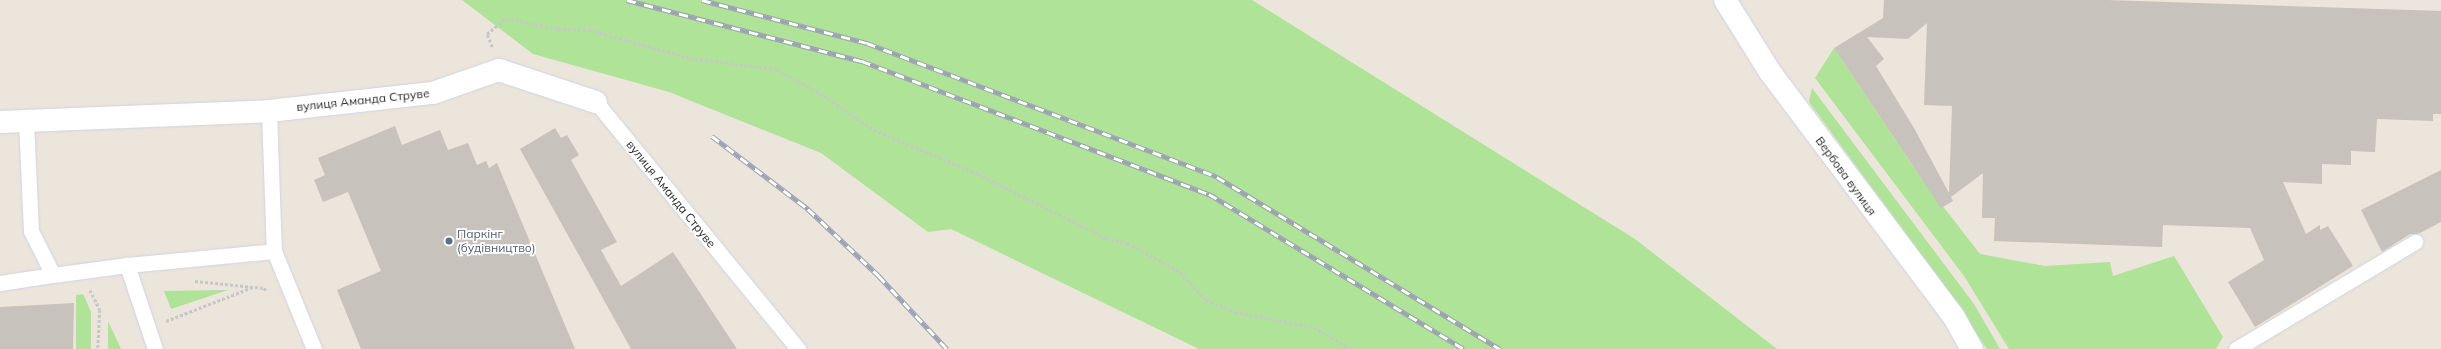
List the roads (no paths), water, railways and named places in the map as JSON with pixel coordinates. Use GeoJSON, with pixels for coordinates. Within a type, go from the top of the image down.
{"type":"FeatureCollection","features":[{"type":"Feature","properties":{"kind":"street","name":"Вербова вулиця"},"geometry":{"type":"LineString","coordinates":[[1724,0],[1770,72],[1954,317],[1972,349]]}},
{"type":"Feature","properties":{"kind":"street","name":"вулиця Аманда Струве"},"geometry":{"type":"LineString","coordinates":[[0,122],[269,111],[433,93],[499,70],[596,102]]}},
{"type":"Feature","properties":{"kind":"lane","name":"вулиця Аманда Струве"},"geometry":{"type":"LineString","coordinates":[[596,102],[795,348]]}},
{"type":"Feature","properties":{"kind":"lane"},"geometry":{"type":"LineString","coordinates":[[269,111],[274,251],[314,349]]}},
{"type":"Feature","properties":{"kind":"lane"},"geometry":{"type":"LineString","coordinates":[[26,121],[31,231],[53,275]]}},
{"type":"Feature","properties":{"kind":"lane"},"geometry":{"type":"LineString","coordinates":[[2236,349],[2415,242]]}},
{"type":"Feature","properties":{"kind":"lane"},"geometry":{"type":"LineString","coordinates":[[0,283],[127,265],[274,251]]}},
{"type":"Feature","properties":{"kind":"lane"},"geometry":{"type":"LineString","coordinates":[[127,265],[155,349]]}},
{"type":"Feature","properties":{"kind":"railway"},"geometry":{"type":"LineString","coordinates":[[627,0],[862,61],[1209,194],[1464,349]]}},
{"type":"Feature","properties":{"kind":"railway"},"geometry":{"type":"LineString","coordinates":[[702,0],[867,43],[1217,177],[1500,349]]}},
{"type":"Feature","properties":{"kind":"railway"},"geometry":{"type":"LineString","coordinates":[[712,136],[808,209],[879,276],[947,349]]}},
{"type":"Feature","properties":{"kind":"place","name":"Паркінг (будівництво)"},"geometry":{"type":"Point","coordinates":[449,241]}}]}
